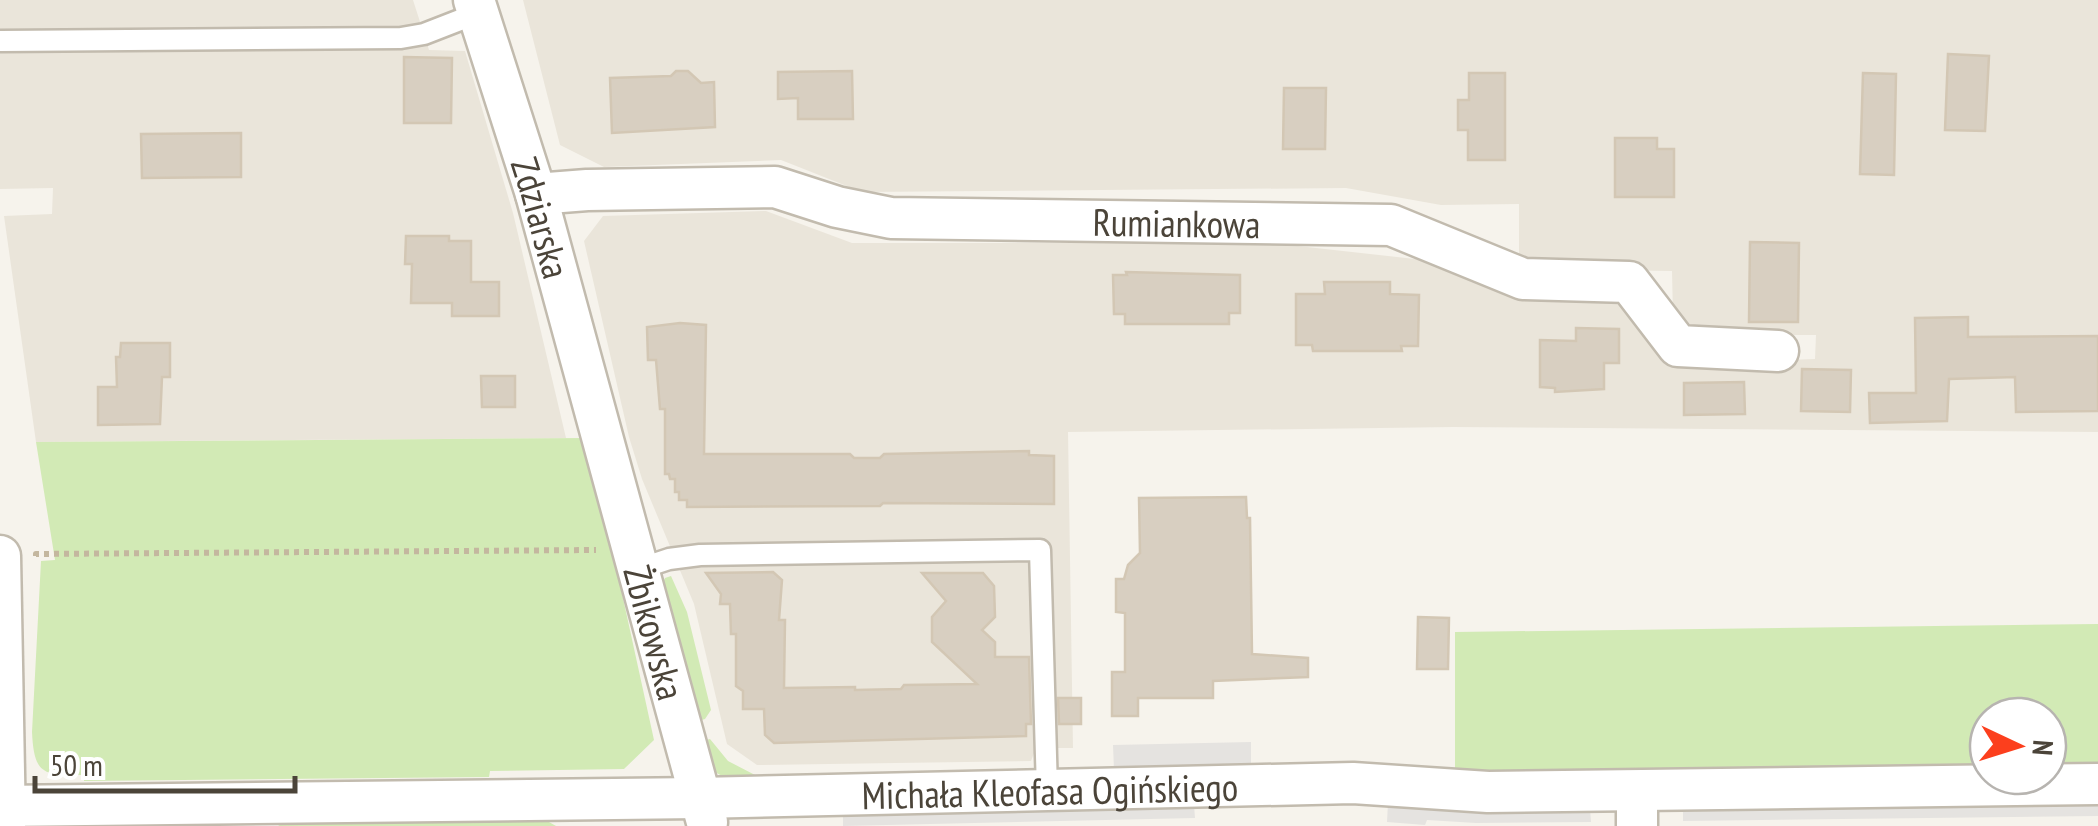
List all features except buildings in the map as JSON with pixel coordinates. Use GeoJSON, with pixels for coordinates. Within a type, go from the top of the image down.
{"type":"FeatureCollection","features":[{"type":"Feature","properties":{"kind":"street","name":"Zdziarska"},"geometry":{"type":"LineString","coordinates":[[476,7],[536,194],[602,438]]}},
{"type":"Feature","properties":{"kind":"street","name":"Rumiankowa"},"geometry":{"type":"LineString","coordinates":[[536,194],[775,187],[836,207],[891,218],[1392,224],[1524,279],[1629,282],[1678,346],[1778,351]]}},
{"type":"Feature","properties":{"kind":"street","name":"Żbikowska"},"geometry":{"type":"LineString","coordinates":[[602,438],[626,560],[703,812]]}},
{"type":"Feature","properties":{"kind":"street"},"geometry":{"type":"LineString","coordinates":[[4,812],[18,555]]}},
{"type":"Feature","properties":{"kind":"street","name":"Michała Kleofasa Ogińskiego"},"geometry":{"type":"LineString","coordinates":[[4,812],[703,812],[1047,790],[1353,784],[1488,792],[1637,808],[2098,784]]}},
{"type":"Feature","properties":{"kind":"lane"},"geometry":{"type":"LineString","coordinates":[[1,40],[401,38],[424,34],[476,7]]}},
{"type":"Feature","properties":{"kind":"lane"},"geometry":{"type":"LineString","coordinates":[[626,560],[700,554],[1040,550],[1047,790]]}},
{"type":"Feature","properties":{"kind":"path"},"geometry":{"type":"LineString","coordinates":[[18,555],[358,554],[544,548],[626,560]]}},
{"type":"Feature","properties":{"kind":"shaded area"},"geometry":{"type":"Polygon","coordinates":[[[0,0],[413,0],[429,50],[465,51],[513,213],[566,438],[36,442],[4,216],[52,214],[53,188],[0,189],[0,0]]]}},
{"type":"Feature","properties":{"kind":"shaded area"},"geometry":{"type":"Polygon","coordinates":[[[523,0],[2098,0],[2098,432],[1453,427],[1068,432],[1073,748],[1036,748],[1031,761],[757,765],[727,744],[694,604],[642,479],[629,437],[584,241],[603,216],[766,211],[852,243],[1271,243],[1451,263],[1527,297],[1627,303],[1685,363],[1815,359],[1816,335],[1693,335],[1673,316],[1672,271],[1525,269],[1519,261],[1519,204],[1441,205],[1346,188],[862,192],[781,160],[604,167],[560,145],[523,0]]]}},
{"type":"Feature","properties":{"kind":"shaded area"},"geometry":{"type":"Polygon","coordinates":[[[1251,742],[1251,767],[1114,770],[1113,745],[1251,742]]]}},
{"type":"Feature","properties":{"kind":"shaded area"},"geometry":{"type":"Polygon","coordinates":[[[1388,803],[1590,809],[1591,822],[1387,822],[1388,803]]]}},
{"type":"Feature","properties":{"kind":"shaded area"},"geometry":{"type":"Polygon","coordinates":[[[2098,803],[2098,816],[1683,821],[1683,808],[2098,803]]]}},
{"type":"Feature","properties":{"kind":"shaded area"},"geometry":{"type":"Polygon","coordinates":[[[1194,805],[1195,818],[843,826],[843,813],[1194,805]]]}},
{"type":"Feature","properties":{"kind":"green space"},"geometry":{"type":"Polygon","coordinates":[[[588,438],[654,740],[624,769],[490,771],[489,777],[84,781],[84,775],[50,773],[39,765],[32,732],[41,561],[55,560],[36,442],[588,438]]]}},
{"type":"Feature","properties":{"kind":"green space"},"geometry":{"type":"Polygon","coordinates":[[[671,576],[687,612],[711,710],[698,721],[662,584],[671,576]]]}},
{"type":"Feature","properties":{"kind":"green space"},"geometry":{"type":"Polygon","coordinates":[[[2098,624],[2098,764],[2068,765],[2068,696],[1968,696],[1968,766],[1455,771],[1455,632],[2098,624]]]}},
{"type":"Feature","properties":{"kind":"green space"},"geometry":{"type":"Polygon","coordinates":[[[710,739],[728,761],[755,775],[754,779],[718,774],[699,742],[710,739]]]}},
{"type":"Feature","properties":{"kind":"green space"},"geometry":{"type":"Polygon","coordinates":[[[542,818],[556,826],[278,826],[286,821],[542,818]]]}}]}
